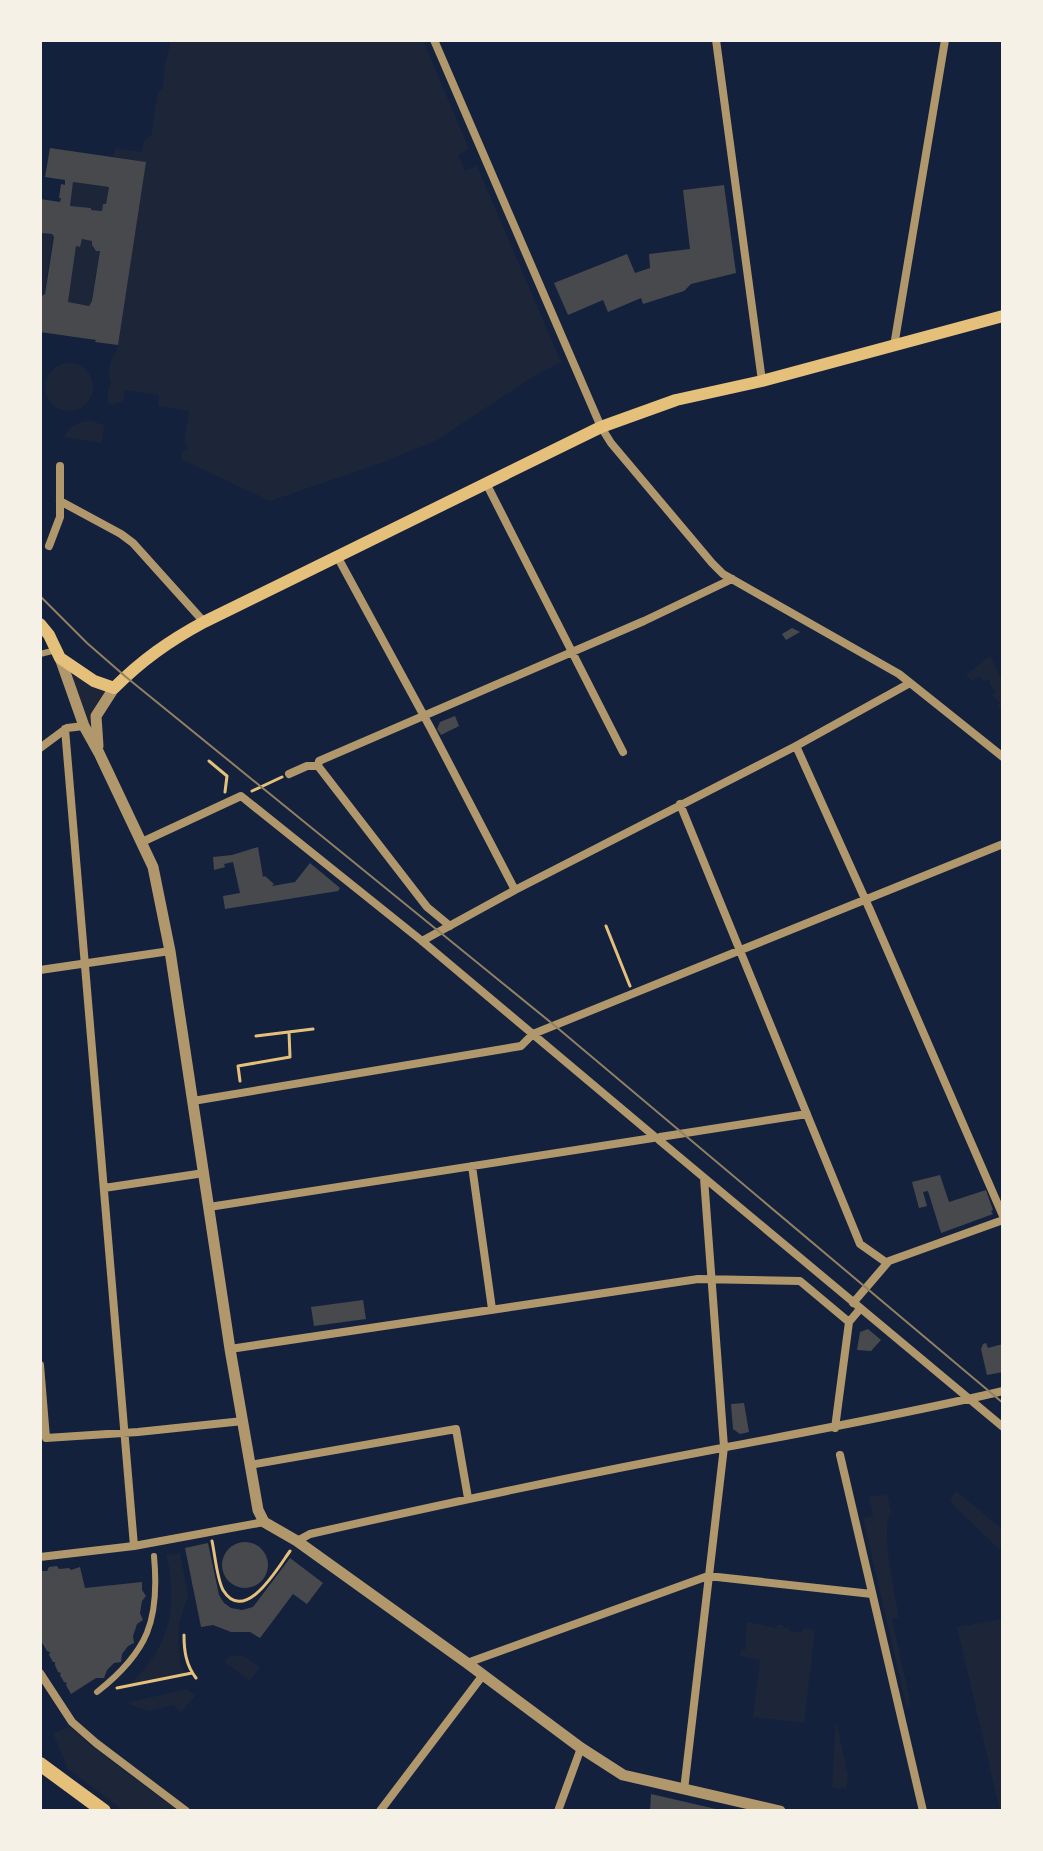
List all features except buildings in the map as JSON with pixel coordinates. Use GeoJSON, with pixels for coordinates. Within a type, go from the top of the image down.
{"type":"FeatureCollection","features":[{"type":"Feature","properties":{"kind":"main road"},"geometry":{"type":"LineString","coordinates":[[40,624],[58,654],[94,681],[114,688],[137,665],[177,636],[601,427],[676,400],[762,381],[1003,316]]}},
{"type":"Feature","properties":{"kind":"main road"},"geometry":{"type":"LineString","coordinates":[[40,1764],[104,1811]]}},
{"type":"Feature","properties":{"kind":"street"},"geometry":{"type":"LineString","coordinates":[[434,40],[601,427],[611,443],[712,563],[732,579],[899,674],[1001,753]]}},
{"type":"Feature","properties":{"kind":"street"},"geometry":{"type":"LineString","coordinates":[[716,40],[762,381]]}},
{"type":"Feature","properties":{"kind":"street"},"geometry":{"type":"LineString","coordinates":[[894,346],[945,40]]}},
{"type":"Feature","properties":{"kind":"street"},"geometry":{"type":"LineString","coordinates":[[49,546],[60,517],[60,466]]}},
{"type":"Feature","properties":{"kind":"street"},"geometry":{"type":"LineString","coordinates":[[486,483],[623,752]]}},
{"type":"Feature","properties":{"kind":"street"},"geometry":{"type":"LineString","coordinates":[[60,501],[133,543],[199,625]]}},
{"type":"Feature","properties":{"kind":"street"},"geometry":{"type":"LineString","coordinates":[[337,556],[515,890]]}},
{"type":"Feature","properties":{"kind":"street"},"geometry":{"type":"LineString","coordinates":[[318,766],[319,761],[644,621],[732,579]]}},
{"type":"Feature","properties":{"kind":"street"},"geometry":{"type":"LineString","coordinates":[[40,654],[58,654],[90,733],[153,867],[170,951],[230,1349],[258,1510],[264,1522],[297,1541],[581,1748],[623,1775],[780,1811]]}},
{"type":"Feature","properties":{"kind":"street"},"geometry":{"type":"LineString","coordinates":[[422,941],[796,746],[910,683]]}},
{"type":"Feature","properties":{"kind":"street"},"geometry":{"type":"LineString","coordinates":[[90,733],[97,714],[114,688]]}},
{"type":"Feature","properties":{"kind":"street"},"geometry":{"type":"LineString","coordinates":[[40,748],[65,729],[90,733]]}},
{"type":"Feature","properties":{"kind":"street"},"geometry":{"type":"LineString","coordinates":[[65,729],[134,1546]]}},
{"type":"Feature","properties":{"kind":"street"},"geometry":{"type":"LineString","coordinates":[[796,746],[1003,1218],[887,1263],[849,1322],[835,1428]]}},
{"type":"Feature","properties":{"kind":"street"},"geometry":{"type":"LineString","coordinates":[[289,774],[307,766],[318,766]]}},
{"type":"Feature","properties":{"kind":"street"},"geometry":{"type":"LineString","coordinates":[[318,766],[427,907],[450,926]]}},
{"type":"Feature","properties":{"kind":"street"},"geometry":{"type":"LineString","coordinates":[[142,842],[241,796],[422,941],[1003,1427]]}},
{"type":"Feature","properties":{"kind":"street"},"geometry":{"type":"LineString","coordinates":[[680,804],[860,1244],[887,1263]]}},
{"type":"Feature","properties":{"kind":"street"},"geometry":{"type":"LineString","coordinates":[[193,1101],[521,1046],[533,1034],[1003,844]]}},
{"type":"Feature","properties":{"kind":"street"},"geometry":{"type":"LineString","coordinates":[[40,970],[170,951]]}},
{"type":"Feature","properties":{"kind":"street"},"geometry":{"type":"LineString","coordinates":[[209,1207],[807,1114]]}},
{"type":"Feature","properties":{"kind":"street"},"geometry":{"type":"LineString","coordinates":[[472,1166],[492,1309]]}},
{"type":"Feature","properties":{"kind":"street"},"geometry":{"type":"LineString","coordinates":[[104,1188],[204,1173]]}},
{"type":"Feature","properties":{"kind":"street"},"geometry":{"type":"LineString","coordinates":[[684,1790],[724,1447],[704,1178]]}},
{"type":"Feature","properties":{"kind":"street"},"geometry":{"type":"LineString","coordinates":[[230,1349],[712,1278],[800,1281],[849,1322]]}},
{"type":"Feature","properties":{"kind":"street"},"geometry":{"type":"LineString","coordinates":[[40,1365],[46,1438],[243,1421]]}},
{"type":"Feature","properties":{"kind":"street"},"geometry":{"type":"LineString","coordinates":[[297,1541],[310,1534],[468,1498],[835,1428],[1001,1391]]}},
{"type":"Feature","properties":{"kind":"street"},"geometry":{"type":"LineString","coordinates":[[250,1465],[456,1429],[468,1498]]}},
{"type":"Feature","properties":{"kind":"street"},"geometry":{"type":"LineString","coordinates":[[840,1455],[923,1811]]}},
{"type":"Feature","properties":{"kind":"street"},"geometry":{"type":"LineString","coordinates":[[40,1557],[134,1546],[264,1522]]}},
{"type":"Feature","properties":{"kind":"street"},"geometry":{"type":"LineString","coordinates":[[97,1692],[133,1660],[144,1642],[153,1613],[156,1588],[154,1556]]}},
{"type":"Feature","properties":{"kind":"street"},"geometry":{"type":"LineString","coordinates":[[467,1663],[708,1576],[872,1594]]}},
{"type":"Feature","properties":{"kind":"street"},"geometry":{"type":"LineString","coordinates":[[40,1673],[72,1722],[186,1811]]}},
{"type":"Feature","properties":{"kind":"street"},"geometry":{"type":"LineString","coordinates":[[380,1811],[483,1675]]}},
{"type":"Feature","properties":{"kind":"street"},"geometry":{"type":"LineString","coordinates":[[558,1811],[581,1748]]}},
{"type":"Feature","properties":{"kind":"path"},"geometry":{"type":"LineString","coordinates":[[209,761],[227,776]]}},
{"type":"Feature","properties":{"kind":"path"},"geometry":{"type":"LineString","coordinates":[[241,796],[271,782]]}},
{"type":"Feature","properties":{"kind":"path"},"geometry":{"type":"LineString","coordinates":[[606,926],[633,994]]}},
{"type":"Feature","properties":{"kind":"path"},"geometry":{"type":"LineString","coordinates":[[256,1036],[313,1029]]}},
{"type":"Feature","properties":{"kind":"path"},"geometry":{"type":"LineString","coordinates":[[242,1093],[238,1066],[290,1057],[289,1032]]}},
{"type":"Feature","properties":{"kind":"path"},"geometry":{"type":"LineString","coordinates":[[210,1532],[221,1586],[229,1596],[240,1600],[251,1599],[259,1593],[297,1541]]}},
{"type":"Feature","properties":{"kind":"path"},"geometry":{"type":"LineString","coordinates":[[184,1635],[184,1653],[196,1678]]}},
{"type":"Feature","properties":{"kind":"path"},"geometry":{"type":"LineString","coordinates":[[97,1692],[192,1673]]}},
{"type":"Feature","properties":{"kind":"shaded area"},"geometry":{"type":"Polygon","coordinates":[[[171,40],[423,40],[469,149],[458,155],[465,171],[477,166],[561,362],[534,376],[437,440],[270,501],[181,459],[182,451],[187,451],[188,444],[184,443],[189,411],[158,406],[159,395],[125,390],[123,401],[108,403],[109,370],[117,350],[145,162],[113,157],[115,148],[142,152],[144,141],[151,136],[171,40]]]}},
{"type":"Feature","properties":{"kind":"shaded area"},"geometry":{"type":"Polygon","coordinates":[[[73,182],[109,187],[102,211],[70,206],[73,182]]]}},
{"type":"Feature","properties":{"kind":"shaded area"},"geometry":{"type":"Polygon","coordinates":[[[40,234],[53,237],[44,295],[41,297],[40,234]]]}},
{"type":"Feature","properties":{"kind":"shaded area"},"geometry":{"type":"Polygon","coordinates":[[[82,239],[92,241],[96,250],[100,251],[89,306],[68,302],[76,246],[80,246],[82,239]]]}},
{"type":"Feature","properties":{"kind":"shaded area"},"geometry":{"type":"Polygon","coordinates":[[[69,363],[86,370],[93,387],[86,404],[69,411],[52,404],[45,387],[52,370],[69,363]]]}},
{"type":"Feature","properties":{"kind":"shaded area"},"geometry":{"type":"Polygon","coordinates":[[[91,421],[104,425],[102,443],[64,437],[74,425],[91,421]]]}},
{"type":"Feature","properties":{"kind":"shaded area"},"geometry":{"type":"Polygon","coordinates":[[[990,656],[1003,678],[1003,710],[997,706],[1000,702],[992,696],[996,691],[990,681],[978,676],[973,681],[966,675],[990,656]]]}},
{"type":"Feature","properties":{"kind":"shaded area"},"geometry":{"type":"Polygon","coordinates":[[[70,672],[105,691],[92,711],[90,729],[70,672]]]}},
{"type":"Feature","properties":{"kind":"shaded area"},"geometry":{"type":"Polygon","coordinates":[[[956,1491],[1003,1530],[1003,1545],[999,1549],[956,1508],[950,1499],[956,1491]]]}},
{"type":"Feature","properties":{"kind":"shaded area"},"geometry":{"type":"Polygon","coordinates":[[[887,1494],[891,1512],[888,1548],[899,1617],[892,1619],[910,1701],[907,1709],[863,1518],[873,1516],[869,1497],[887,1494]]]}},
{"type":"Feature","properties":{"kind":"shaded area"},"geometry":{"type":"Polygon","coordinates":[[[180,1553],[188,1595],[179,1624],[178,1645],[181,1665],[186,1674],[128,1685],[153,1658],[161,1643],[171,1609],[172,1592],[166,1555],[180,1553]]]}},
{"type":"Feature","properties":{"kind":"shaded area"},"geometry":{"type":"Polygon","coordinates":[[[1003,1619],[1003,1811],[1000,1811],[957,1627],[1003,1619]]]}},
{"type":"Feature","properties":{"kind":"shaded area"},"geometry":{"type":"Polygon","coordinates":[[[747,1622],[776,1628],[783,1625],[789,1631],[802,1632],[803,1628],[815,1630],[804,1723],[753,1717],[760,1660],[740,1656],[741,1649],[745,1650],[747,1622]]]}},
{"type":"Feature","properties":{"kind":"shaded area"},"geometry":{"type":"Polygon","coordinates":[[[230,1656],[244,1656],[260,1667],[250,1681],[224,1662],[230,1656]]]}},
{"type":"Feature","properties":{"kind":"shaded area"},"geometry":{"type":"Polygon","coordinates":[[[187,1689],[195,1696],[181,1712],[173,1705],[149,1711],[126,1703],[187,1689]]]}},
{"type":"Feature","properties":{"kind":"shaded area"},"geometry":{"type":"Polygon","coordinates":[[[836,1720],[848,1776],[845,1794],[845,1788],[832,1787],[836,1720]]]}},
{"type":"Feature","properties":{"kind":"shaded area"},"geometry":{"type":"Polygon","coordinates":[[[70,1727],[178,1811],[124,1811],[68,1769],[53,1733],[70,1727]]]}},
{"type":"Feature","properties":{"kind":"tram line"},"geometry":{"type":"LineString","coordinates":[[40,596],[126,677],[554,1025],[1003,1403]]}}]}
